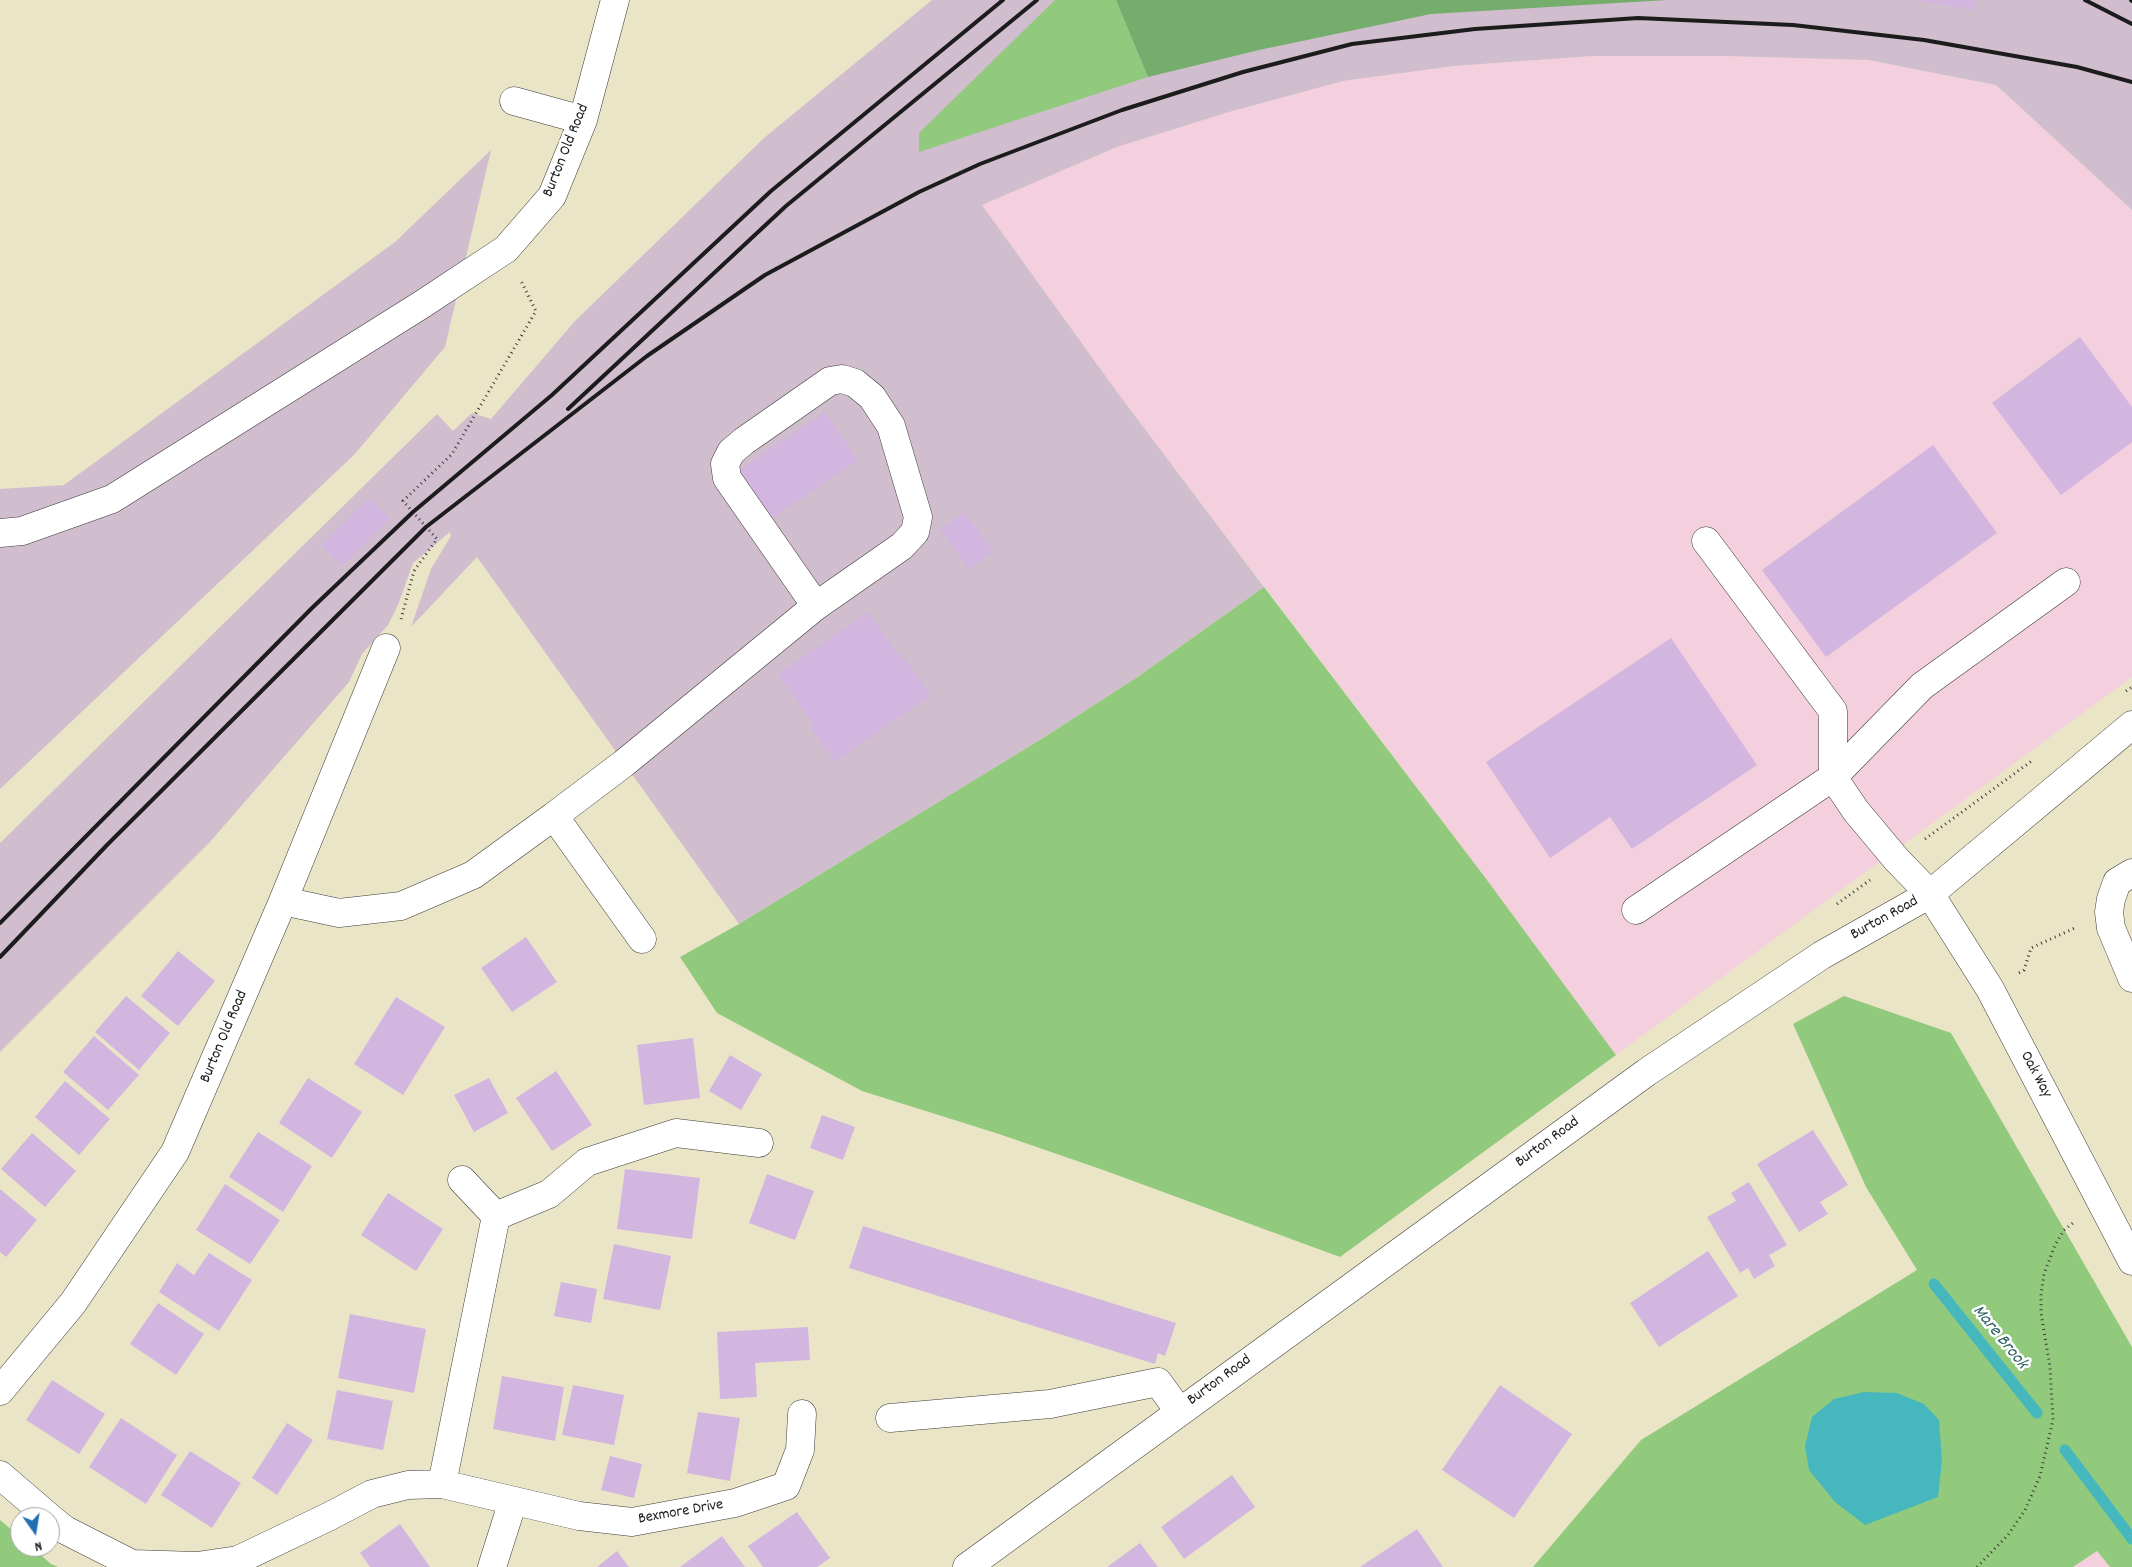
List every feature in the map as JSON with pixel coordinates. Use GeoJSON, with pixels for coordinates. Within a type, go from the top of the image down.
{"type":"FeatureCollection","features":[{"type":"Feature","properties":{"kind":"main road","name":"Burton Old Road"},"geometry":{"type":"LineString","coordinates":[[0,533],[22,530],[112,499],[421,305],[506,249],[552,196],[583,120],[615,0]]}},
{"type":"Feature","properties":{"kind":"main road"},"geometry":{"type":"LineString","coordinates":[[514,101],[583,120]]}},
{"type":"Feature","properties":{"kind":"main road"},"geometry":{"type":"LineString","coordinates":[[284,901],[339,913],[401,906],[473,875],[623,764],[816,606],[902,546],[915,532],[918,517],[891,426],[872,398],[856,383],[842,379],[830,381],[744,441],[731,452],[725,464],[727,478],[816,606]]}},
{"type":"Feature","properties":{"kind":"main road"},"geometry":{"type":"LineString","coordinates":[[1706,540],[1832,711],[1833,777]]}},
{"type":"Feature","properties":{"kind":"main road"},"geometry":{"type":"LineString","coordinates":[[1636,910],[1833,777],[1922,686],[2066,582]]}},
{"type":"Feature","properties":{"kind":"main road","name":"Burton Old Road"},"geometry":{"type":"LineString","coordinates":[[0,1391],[73,1303],[175,1152],[284,901],[386,648]]}},
{"type":"Feature","properties":{"kind":"main road","name":"Burton Road"},"geometry":{"type":"LineString","coordinates":[[967,1567],[1647,1072],[1822,955],[1930,894],[2132,725]]}},
{"type":"Feature","properties":{"kind":"main road","name":"Oak Way"},"geometry":{"type":"LineString","coordinates":[[1833,777],[1856,811],[1897,860],[1930,894],[1990,989],[2132,1261]]}},
{"type":"Feature","properties":{"kind":"main road"},"geometry":{"type":"LineString","coordinates":[[554,816],[642,939]]}},
{"type":"Feature","properties":{"kind":"main road"},"geometry":{"type":"LineString","coordinates":[[2132,873],[2117,882],[2111,898],[2109,912],[2111,928],[2132,978]]}},
{"type":"Feature","properties":{"kind":"main road"},"geometry":{"type":"LineString","coordinates":[[496,1216],[550,1194],[587,1162],[676,1133],[759,1144]]}},
{"type":"Feature","properties":{"kind":"main road"},"geometry":{"type":"LineString","coordinates":[[462,1180],[496,1216]]}},
{"type":"Feature","properties":{"kind":"main road"},"geometry":{"type":"LineString","coordinates":[[442,1484],[496,1216]]}},
{"type":"Feature","properties":{"kind":"main road"},"geometry":{"type":"LineString","coordinates":[[890,1418],[1050,1404],[1158,1382],[1179,1411]]}},
{"type":"Feature","properties":{"kind":"main road","name":"Bexmore Drive"},"geometry":{"type":"LineString","coordinates":[[60,1526],[132,1566],[197,1566],[238,1560],[328,1518],[372,1494],[408,1484],[442,1484],[579,1516],[632,1522],[735,1503],[786,1486],[800,1450],[802,1414]]}},
{"type":"Feature","properties":{"kind":"main road","name":"Bexmore Drive"},"geometry":{"type":"LineString","coordinates":[[0,1475],[38,1507]]}},
{"type":"Feature","properties":{"kind":"main road"},"geometry":{"type":"LineString","coordinates":[[492,1567],[513,1501]]}},
{"type":"Feature","properties":{"kind":"path"},"geometry":{"type":"LineString","coordinates":[[386,648],[401,618],[414,571],[437,539],[403,501],[452,454],[536,311],[506,249]]}},
{"type":"Feature","properties":{"kind":"path"},"geometry":{"type":"LineString","coordinates":[[1990,989],[2024,970],[2031,948],[2109,912]]}},
{"type":"Feature","properties":{"kind":"path"},"geometry":{"type":"LineString","coordinates":[[1977,1567],[2008,1535],[2025,1510],[2040,1476],[2053,1420],[2050,1367],[2041,1313],[2044,1274],[2055,1245],[2064,1230],[2101,1201]]}},
{"type":"Feature","properties":{"kind":"shaded area"},"geometry":{"type":"Polygon","coordinates":[[[932,0],[2132,0],[2132,210],[1996,85],[1868,60],[1725,56],[1592,56],[1454,66],[1343,81],[1229,112],[1117,147],[982,205],[1117,392],[1264,587],[1139,676],[1043,738],[739,924],[477,557],[411,627],[431,569],[451,536],[450,532],[413,563],[398,605],[388,625],[362,654],[349,682],[209,843],[0,1052],[0,843],[437,414],[453,431],[472,413],[491,419],[575,321],[764,138],[932,0]]]}},
{"type":"Feature","properties":{"kind":"shaded area"},"geometry":{"type":"Polygon","coordinates":[[[1592,56],[1725,56],[1868,60],[1996,85],[2132,210],[2132,677],[1616,1055],[1484,876],[1117,392],[982,205],[1117,147],[1229,112],[1343,81],[1454,66],[1592,56]]]}},
{"type":"Feature","properties":{"kind":"shaded area"},"geometry":{"type":"Polygon","coordinates":[[[491,150],[445,347],[354,455],[0,789],[0,489],[64,485],[395,242],[491,150]]]}},
{"type":"Feature","properties":{"kind":"shaded area"},"geometry":{"type":"Polygon","coordinates":[[[2097,1551],[2110,1567],[2073,1567],[2097,1551]]]}},
{"type":"Feature","properties":{"kind":"green space"},"geometry":{"type":"Polygon","coordinates":[[[1055,0],[1116,0],[1148,77],[919,152],[919,133],[1055,0]]]}},
{"type":"Feature","properties":{"kind":"green space"},"geometry":{"type":"Polygon","coordinates":[[[1116,0],[1668,0],[1431,14],[1259,50],[1148,77],[1116,0]]]}},
{"type":"Feature","properties":{"kind":"green space"},"geometry":{"type":"Polygon","coordinates":[[[1264,587],[1484,876],[1616,1055],[1340,1257],[1106,1171],[999,1134],[862,1091],[717,1013],[680,957],[739,924],[1043,738],[1139,676],[1264,587]]]}},
{"type":"Feature","properties":{"kind":"green space"},"geometry":{"type":"Polygon","coordinates":[[[1844,996],[1951,1033],[2132,1347],[2132,1567],[2110,1567],[2097,1551],[2073,1567],[1533,1567],[1641,1440],[1917,1270],[1866,1187],[1793,1024],[1844,996]]]}},
{"type":"Feature","properties":{"kind":"green space"},"geometry":{"type":"Polygon","coordinates":[[[0,1520],[10,1528],[10,1557],[43,1557],[58,1567],[0,1567],[0,1520]]]}},
{"type":"Feature","properties":{"kind":"water"},"geometry":{"type":"Polygon","coordinates":[[[1864,1392],[1897,1393],[1924,1404],[1939,1420],[1942,1460],[1938,1497],[1865,1525],[1835,1502],[1809,1470],[1805,1446],[1812,1417],[1834,1399],[1864,1392]]]}},
{"type":"Feature","properties":{"kind":"building"},"geometry":{"type":"Polygon","coordinates":[[[1915,0],[1975,0],[1973,10],[1915,0]]]}},
{"type":"Feature","properties":{"kind":"building"},"geometry":{"type":"Polygon","coordinates":[[[2080,337],[2132,407],[2132,442],[2061,495],[1992,403],[2080,337]]]}},
{"type":"Feature","properties":{"kind":"building"},"geometry":{"type":"Polygon","coordinates":[[[825,412],[858,460],[768,521],[735,473],[825,412]]]}},
{"type":"Feature","properties":{"kind":"building"},"geometry":{"type":"Polygon","coordinates":[[[1933,445],[1997,533],[1826,657],[1762,570],[1933,445]]]}},
{"type":"Feature","properties":{"kind":"building"},"geometry":{"type":"Polygon","coordinates":[[[369,498],[390,519],[342,566],[321,545],[369,498]]]}},
{"type":"Feature","properties":{"kind":"building"},"geometry":{"type":"Polygon","coordinates":[[[965,512],[993,551],[969,569],[940,529],[965,512]]]}},
{"type":"Feature","properties":{"kind":"building"},"geometry":{"type":"Polygon","coordinates":[[[868,612],[902,659],[905,658],[931,695],[835,762],[810,727],[814,725],[778,674],[868,612]]]}},
{"type":"Feature","properties":{"kind":"building"},"geometry":{"type":"Polygon","coordinates":[[[1671,638],[1757,765],[1632,849],[1610,817],[1550,858],[1486,762],[1671,638]]]}},
{"type":"Feature","properties":{"kind":"building"},"geometry":{"type":"Polygon","coordinates":[[[526,937],[557,982],[512,1012],[481,968],[526,937]]]}},
{"type":"Feature","properties":{"kind":"building"},"geometry":{"type":"Polygon","coordinates":[[[178,951],[215,981],[178,1026],[141,996],[178,951]]]}},
{"type":"Feature","properties":{"kind":"building"},"geometry":{"type":"Polygon","coordinates":[[[126,996],[170,1033],[139,1070],[95,1032],[126,996]]]}},
{"type":"Feature","properties":{"kind":"building"},"geometry":{"type":"Polygon","coordinates":[[[396,997],[445,1027],[403,1095],[354,1064],[396,997]]]}},
{"type":"Feature","properties":{"kind":"building"},"geometry":{"type":"Polygon","coordinates":[[[94,1036],[139,1075],[108,1110],[63,1072],[94,1036]]]}},
{"type":"Feature","properties":{"kind":"building"},"geometry":{"type":"Polygon","coordinates":[[[693,1038],[700,1098],[644,1105],[637,1045],[693,1038]]]}},
{"type":"Feature","properties":{"kind":"building"},"geometry":{"type":"Polygon","coordinates":[[[730,1055],[762,1074],[741,1110],[709,1091],[730,1055]]]}},
{"type":"Feature","properties":{"kind":"building"},"geometry":{"type":"Polygon","coordinates":[[[556,1071],[592,1125],[552,1151],[516,1098],[556,1071]]]}},
{"type":"Feature","properties":{"kind":"building"},"geometry":{"type":"Polygon","coordinates":[[[308,1078],[362,1112],[332,1158],[279,1123],[308,1078]]]}},
{"type":"Feature","properties":{"kind":"building"},"geometry":{"type":"Polygon","coordinates":[[[489,1078],[508,1113],[474,1132],[454,1095],[489,1078]]]}},
{"type":"Feature","properties":{"kind":"building"},"geometry":{"type":"Polygon","coordinates":[[[65,1081],[110,1119],[79,1155],[35,1117],[65,1081]]]}},
{"type":"Feature","properties":{"kind":"building"},"geometry":{"type":"Polygon","coordinates":[[[822,1115],[855,1127],[843,1160],[810,1148],[822,1115]]]}},
{"type":"Feature","properties":{"kind":"building"},"geometry":{"type":"Polygon","coordinates":[[[1813,1130],[1848,1185],[1820,1202],[1828,1214],[1799,1232],[1757,1164],[1813,1130]]]}},
{"type":"Feature","properties":{"kind":"building"},"geometry":{"type":"Polygon","coordinates":[[[258,1132],[312,1166],[283,1212],[229,1177],[258,1132]]]}},
{"type":"Feature","properties":{"kind":"building"},"geometry":{"type":"Polygon","coordinates":[[[32,1133],[76,1171],[45,1207],[1,1169],[32,1133]]]}},
{"type":"Feature","properties":{"kind":"building"},"geometry":{"type":"Polygon","coordinates":[[[625,1169],[700,1178],[692,1239],[617,1229],[625,1169]]]}},
{"type":"Feature","properties":{"kind":"building"},"geometry":{"type":"Polygon","coordinates":[[[767,1174],[814,1191],[795,1240],[749,1223],[767,1174]]]}},
{"type":"Feature","properties":{"kind":"building"},"geometry":{"type":"Polygon","coordinates":[[[1749,1182],[1787,1245],[1769,1255],[1775,1266],[1754,1279],[1748,1268],[1740,1273],[1707,1217],[1736,1201],[1731,1193],[1749,1182]]]}},
{"type":"Feature","properties":{"kind":"building"},"geometry":{"type":"Polygon","coordinates":[[[225,1184],[280,1220],[250,1264],[196,1230],[225,1184]]]}},
{"type":"Feature","properties":{"kind":"building"},"geometry":{"type":"Polygon","coordinates":[[[0,1189],[37,1220],[6,1257],[0,1252],[0,1189]]]}},
{"type":"Feature","properties":{"kind":"building"},"geometry":{"type":"Polygon","coordinates":[[[388,1193],[443,1229],[416,1271],[361,1235],[388,1193]]]}},
{"type":"Feature","properties":{"kind":"building"},"geometry":{"type":"Polygon","coordinates":[[[863,1226],[1176,1323],[1165,1356],[1158,1353],[1155,1364],[849,1268],[863,1226]]]}},
{"type":"Feature","properties":{"kind":"building"},"geometry":{"type":"Polygon","coordinates":[[[614,1244],[671,1256],[660,1310],[603,1299],[614,1244]]]}},
{"type":"Feature","properties":{"kind":"building"},"geometry":{"type":"Polygon","coordinates":[[[1708,1251],[1738,1296],[1659,1347],[1630,1303],[1708,1251]]]}},
{"type":"Feature","properties":{"kind":"building"},"geometry":{"type":"Polygon","coordinates":[[[209,1253],[252,1280],[219,1331],[159,1292],[177,1263],[194,1275],[209,1253]]]}},
{"type":"Feature","properties":{"kind":"building"},"geometry":{"type":"Polygon","coordinates":[[[561,1282],[597,1289],[591,1323],[554,1316],[561,1282]]]}},
{"type":"Feature","properties":{"kind":"building"},"geometry":{"type":"Polygon","coordinates":[[[158,1303],[204,1334],[176,1375],[130,1344],[158,1303]]]}},
{"type":"Feature","properties":{"kind":"building"},"geometry":{"type":"Polygon","coordinates":[[[350,1314],[426,1329],[414,1393],[338,1378],[350,1314]]]}},
{"type":"Feature","properties":{"kind":"building"},"geometry":{"type":"Polygon","coordinates":[[[808,1327],[810,1360],[755,1363],[757,1397],[720,1399],[717,1332],[808,1327]]]}},
{"type":"Feature","properties":{"kind":"building"},"geometry":{"type":"Polygon","coordinates":[[[502,1376],[564,1387],[555,1441],[493,1429],[502,1376]]]}},
{"type":"Feature","properties":{"kind":"building"},"geometry":{"type":"Polygon","coordinates":[[[52,1380],[105,1414],[79,1454],[26,1420],[52,1380]]]}},
{"type":"Feature","properties":{"kind":"building"},"geometry":{"type":"Polygon","coordinates":[[[573,1385],[624,1395],[614,1445],[562,1435],[573,1385]]]}},
{"type":"Feature","properties":{"kind":"building"},"geometry":{"type":"Polygon","coordinates":[[[1500,1385],[1572,1434],[1514,1518],[1442,1470],[1500,1385]]]}},
{"type":"Feature","properties":{"kind":"building"},"geometry":{"type":"Polygon","coordinates":[[[337,1390],[393,1401],[383,1450],[327,1439],[337,1390]]]}},
{"type":"Feature","properties":{"kind":"building"},"geometry":{"type":"Polygon","coordinates":[[[698,1412],[740,1418],[730,1481],[687,1473],[698,1412]]]}},
{"type":"Feature","properties":{"kind":"building"},"geometry":{"type":"Polygon","coordinates":[[[121,1418],[177,1455],[146,1504],[89,1467],[121,1418]]]}},
{"type":"Feature","properties":{"kind":"building"},"geometry":{"type":"Polygon","coordinates":[[[287,1423],[313,1440],[277,1495],[252,1478],[287,1423]]]}},
{"type":"Feature","properties":{"kind":"building"},"geometry":{"type":"Polygon","coordinates":[[[190,1451],[241,1483],[212,1528],[161,1495],[190,1451]]]}},
{"type":"Feature","properties":{"kind":"building"},"geometry":{"type":"Polygon","coordinates":[[[610,1456],[642,1464],[634,1498],[601,1490],[610,1456]]]}},
{"type":"Feature","properties":{"kind":"building"},"geometry":{"type":"Polygon","coordinates":[[[1232,1475],[1255,1507],[1184,1559],[1161,1527],[1232,1475]]]}},
{"type":"Feature","properties":{"kind":"building"},"geometry":{"type":"Polygon","coordinates":[[[797,1512],[830,1558],[817,1567],[763,1567],[748,1546],[797,1512]]]}},
{"type":"Feature","properties":{"kind":"building"},"geometry":{"type":"Polygon","coordinates":[[[400,1524],[430,1567],[370,1567],[360,1553],[400,1524]]]}},
{"type":"Feature","properties":{"kind":"building"},"geometry":{"type":"Polygon","coordinates":[[[1417,1529],[1443,1567],[1360,1567],[1417,1529]]]}},
{"type":"Feature","properties":{"kind":"building"},"geometry":{"type":"Polygon","coordinates":[[[722,1536],[745,1567],[680,1567],[722,1536]]]}},
{"type":"Feature","properties":{"kind":"building"},"geometry":{"type":"Polygon","coordinates":[[[1140,1543],[1158,1567],[1107,1567],[1140,1543]]]}},
{"type":"Feature","properties":{"kind":"building"},"geometry":{"type":"Polygon","coordinates":[[[617,1551],[629,1567],[597,1567],[617,1551]]]}},
{"type":"Feature","properties":{"kind":"waterway","name":"Mare Brook"},"geometry":{"type":"LineString","coordinates":[[1934,1284],[2037,1413]]}},
{"type":"Feature","properties":{"kind":"waterway","name":"Mare Brook"},"geometry":{"type":"LineString","coordinates":[[2065,1450],[2132,1539]]}},
{"type":"Feature","properties":{"kind":"railway"},"geometry":{"type":"LineString","coordinates":[[0,923],[312,608],[413,512],[552,395],[771,191],[1003,0]]}},
{"type":"Feature","properties":{"kind":"railway"},"geometry":{"type":"LineString","coordinates":[[568,409],[786,206],[1037,0]]}},
{"type":"Feature","properties":{"kind":"railway"},"geometry":{"type":"LineString","coordinates":[[2085,0],[2132,24]]}},
{"type":"Feature","properties":{"kind":"railway"},"geometry":{"type":"LineString","coordinates":[[0,957],[107,845],[426,527],[647,356],[765,275],[919,192],[980,164],[1122,110],[1243,72],[1352,44],[1475,29],[1638,18],[1793,25],[1924,40],[2077,67],[2132,82]]}}]}
